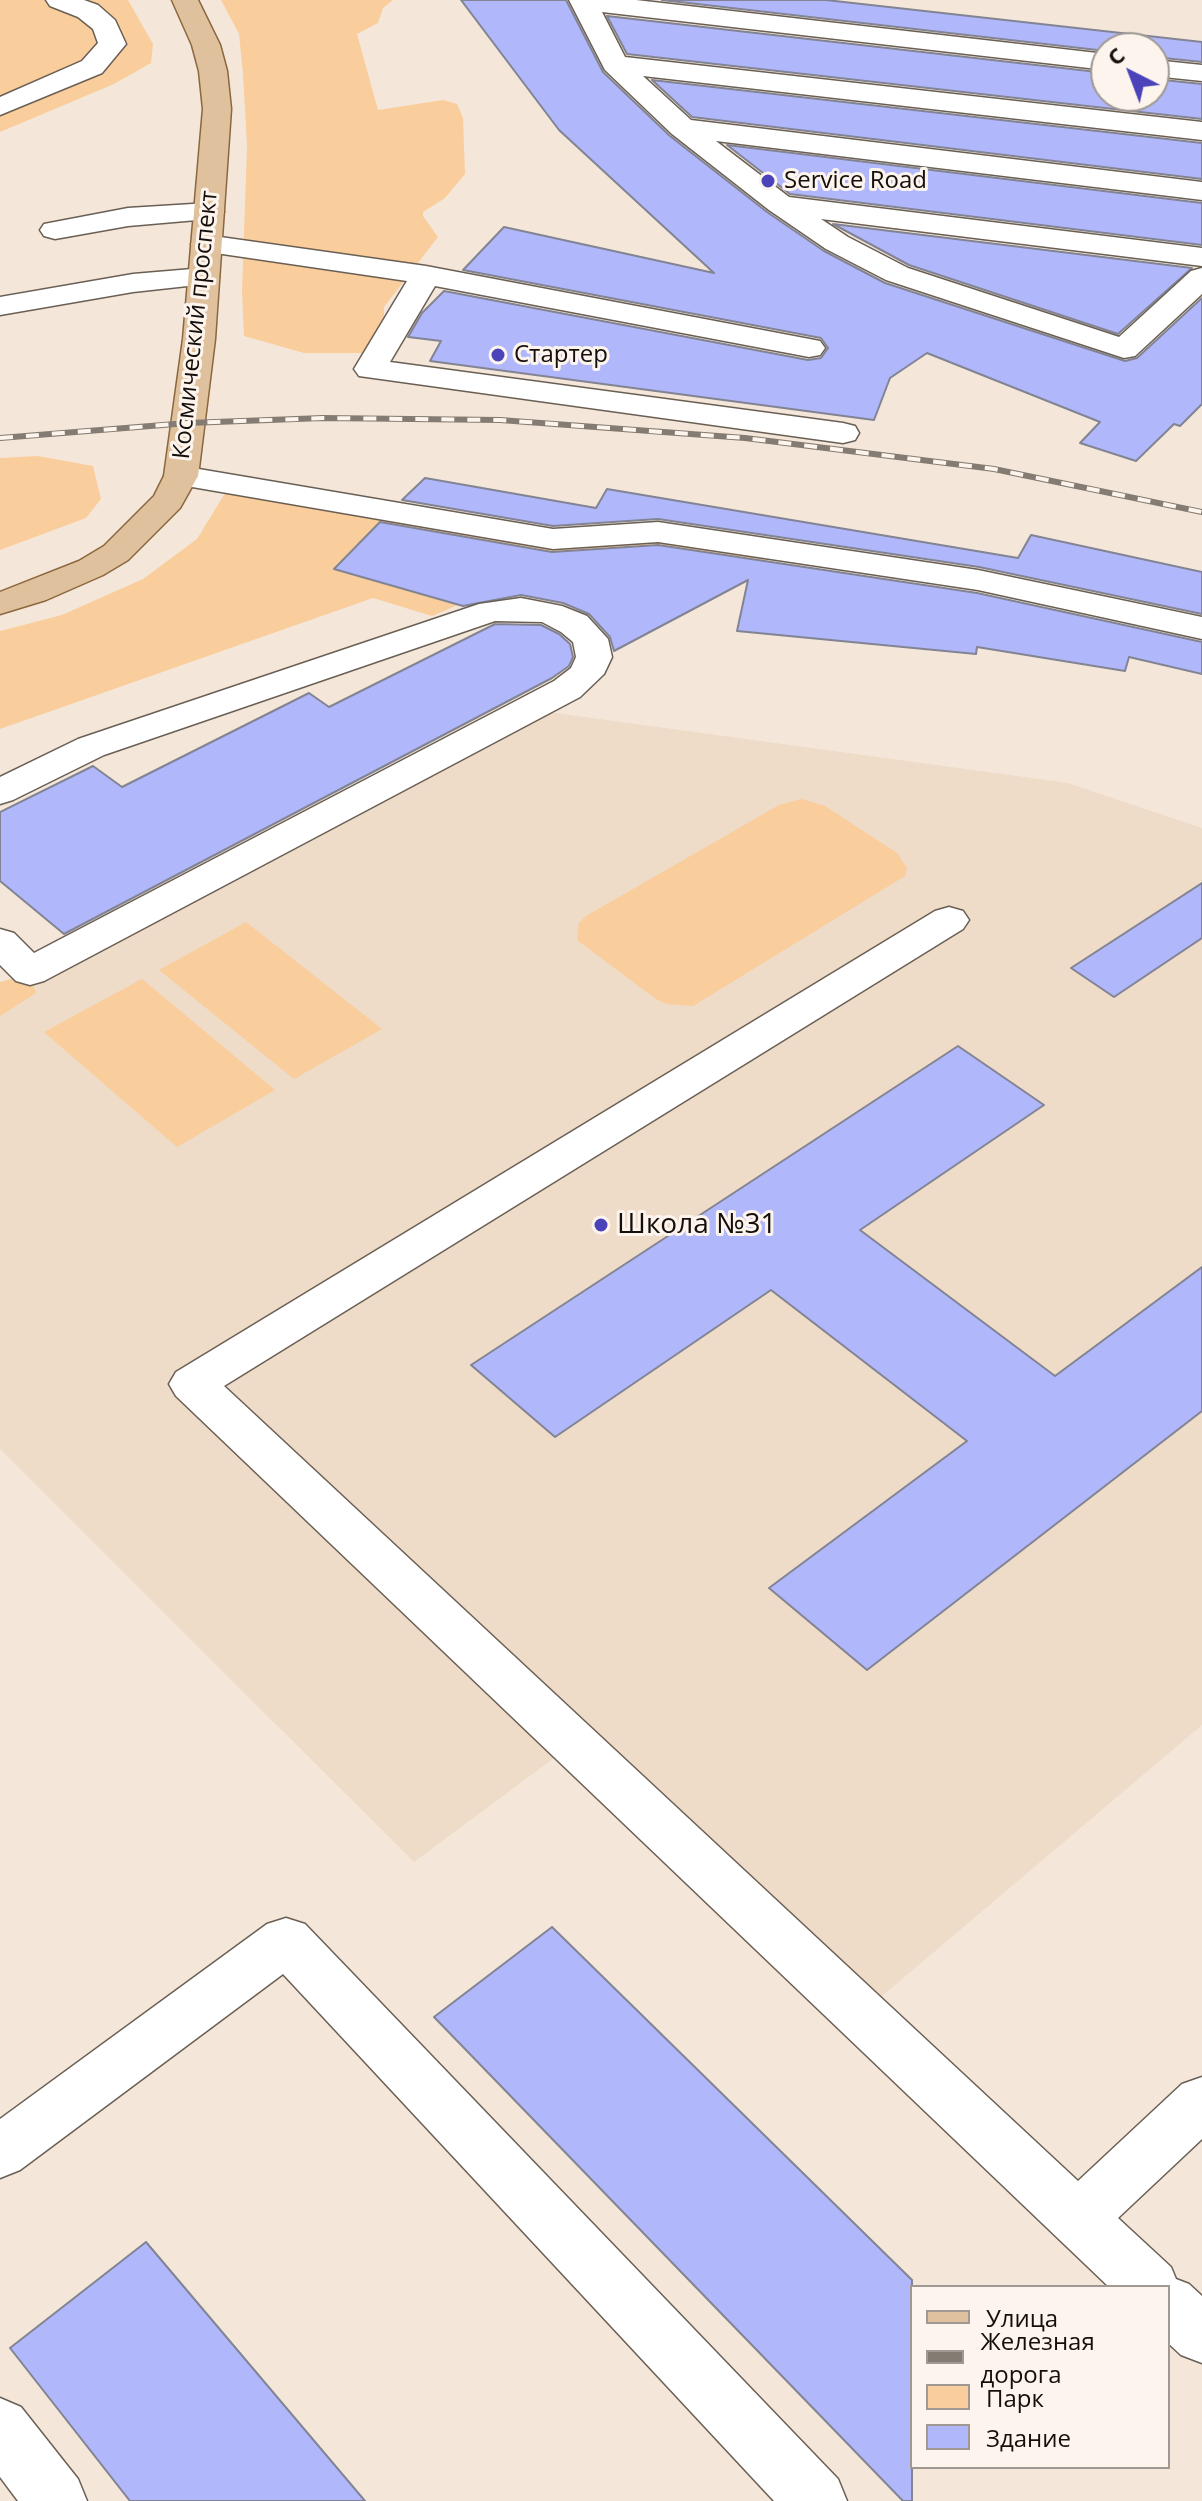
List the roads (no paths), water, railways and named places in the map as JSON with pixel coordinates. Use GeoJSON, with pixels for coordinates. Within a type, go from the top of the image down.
{"type":"FeatureCollection","features":[{"type":"Feature","properties":{"kind":"main road","name":"Космический проспект"},"geometry":{"type":"LineString","coordinates":[[0,603],[34,593],[91,568],[116,553],[168,501],[181,476],[204,277],[217,109],[213,71],[206,45],[185,0]]}},
{"type":"Feature","properties":{"kind":"street"},"geometry":{"type":"LineString","coordinates":[[0,107],[92,67],[112,44],[105,26],[97,18],[88,11],[59,0]]}},
{"type":"Feature","properties":{"kind":"street"},"geometry":{"type":"LineString","coordinates":[[582,1],[1090,60]]}},
{"type":"Feature","properties":{"kind":"street"},"geometry":{"type":"LineString","coordinates":[[582,1],[615,64],[682,128],[779,204],[837,243],[897,274],[1124,349],[1202,277]]}},
{"type":"Feature","properties":{"kind":"street"},"geometry":{"type":"LineString","coordinates":[[615,64],[1202,131]]}},
{"type":"Feature","properties":{"kind":"street"},"geometry":{"type":"LineString","coordinates":[[1170,70],[1202,73]]}},
{"type":"Feature","properties":{"kind":"street"},"geometry":{"type":"LineString","coordinates":[[682,128],[1202,191]]}},
{"type":"Feature","properties":{"kind":"street"},"geometry":{"type":"LineString","coordinates":[[779,204],[1202,257]]}},
{"type":"Feature","properties":{"kind":"street"},"geometry":{"type":"LineString","coordinates":[[55,230],[128,217],[209,212]]}},
{"type":"Feature","properties":{"kind":"street"},"geometry":{"type":"LineString","coordinates":[[206,244],[426,275],[809,348]]}},
{"type":"Feature","properties":{"kind":"street"},"geometry":{"type":"LineString","coordinates":[[426,275],[370,369],[843,433]]}},
{"type":"Feature","properties":{"kind":"street"},"geometry":{"type":"LineString","coordinates":[[1,304],[133,283],[204,277]]}},
{"type":"Feature","properties":{"kind":"street"},"geometry":{"type":"LineString","coordinates":[[181,476],[553,539],[658,532],[978,580],[1202,628]]}},
{"type":"Feature","properties":{"kind":"street"},"geometry":{"type":"LineString","coordinates":[[0,792],[91,747],[491,611],[550,613],[574,624],[590,639],[594,657],[586,674],[567,689],[30,972],[0,942]]}},
{"type":"Feature","properties":{"kind":"street"},"geometry":{"type":"LineString","coordinates":[[0,780],[73,756]]}},
{"type":"Feature","properties":{"kind":"street"},"geometry":{"type":"LineString","coordinates":[[949,920],[192,1384],[1148,2285]]}},
{"type":"Feature","properties":{"kind":"street"},"geometry":{"type":"LineString","coordinates":[[0,2152],[286,1941],[816,2501]]}},
{"type":"Feature","properties":{"kind":"street"},"geometry":{"type":"LineString","coordinates":[[1077,2219],[1202,2102]]}},
{"type":"Feature","properties":{"kind":"street"},"geometry":{"type":"LineString","coordinates":[[1170,2306],[1202,2335]]}},
{"type":"Feature","properties":{"kind":"street"},"geometry":{"type":"LineString","coordinates":[[0,2428],[56,2501]]}},
{"type":"Feature","properties":{"kind":"railway"},"geometry":{"type":"LineString","coordinates":[[0,438],[188,423],[323,418],[500,420],[745,438],[994,469],[1202,512]]}},
{"type":"Feature","properties":{"kind":"place","name":"Service Road"},"geometry":{"type":"Point","coordinates":[768,181]}},
{"type":"Feature","properties":{"kind":"place","name":"Стартер"},"geometry":{"type":"Point","coordinates":[498,355]}},
{"type":"Feature","properties":{"kind":"place","name":"Школа №31"},"geometry":{"type":"Point","coordinates":[601,1225]}}]}
